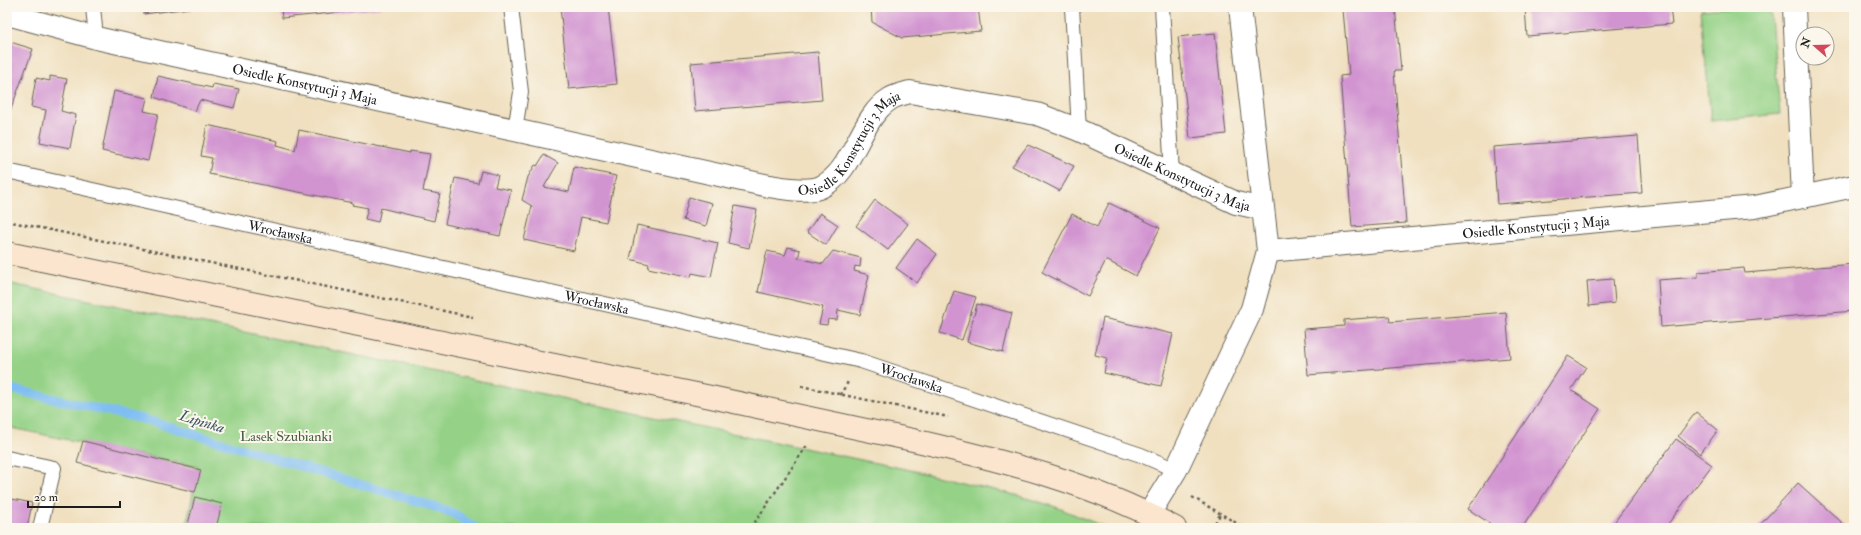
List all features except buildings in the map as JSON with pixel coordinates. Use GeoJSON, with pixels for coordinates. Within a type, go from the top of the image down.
{"type":"FeatureCollection","features":[{"type":"Feature","properties":{"kind":"street","name":"Osiedle Konstytucji 3 Maja"},"geometry":{"type":"LineString","coordinates":[[1149,514],[1176,470],[1252,309],[1260,286],[1268,251],[1254,146],[1240,7]]}},
{"type":"Feature","properties":{"kind":"street"},"geometry":{"type":"LineString","coordinates":[[1794,7],[1803,197]]}},
{"type":"Feature","properties":{"kind":"street","name":"Osiedle Konstytucji 3 Maja"},"geometry":{"type":"LineString","coordinates":[[7,14],[96,38],[769,186],[798,190],[820,187],[836,177],[877,109],[891,98],[910,92],[1037,114],[1079,130],[1236,203],[1263,209]]}},
{"type":"Feature","properties":{"kind":"street","name":"Osiedle Konstytucji 3 Maja"},"geometry":{"type":"LineString","coordinates":[[1268,251],[1755,207],[1854,186]]}},
{"type":"Feature","properties":{"kind":"street"},"geometry":{"type":"LineString","coordinates":[[7,253],[456,344],[974,454],[1085,486],[1149,514],[1175,528]]}},
{"type":"Feature","properties":{"kind":"lane"},"geometry":{"type":"LineString","coordinates":[[93,7],[96,38]]}},
{"type":"Feature","properties":{"kind":"lane"},"geometry":{"type":"LineString","coordinates":[[511,7],[521,92],[515,130]]}},
{"type":"Feature","properties":{"kind":"lane"},"geometry":{"type":"LineString","coordinates":[[1072,7],[1079,130]]}},
{"type":"Feature","properties":{"kind":"lane"},"geometry":{"type":"LineString","coordinates":[[1162,7],[1172,173]]}},
{"type":"Feature","properties":{"kind":"lane","name":"Wrocławska"},"geometry":{"type":"LineString","coordinates":[[7,171],[861,361],[1141,455],[1176,470]]}},
{"type":"Feature","properties":{"kind":"lane"},"geometry":{"type":"LineString","coordinates":[[7,458],[54,468],[40,528]]}},
{"type":"Feature","properties":{"kind":"path"},"geometry":{"type":"LineString","coordinates":[[1212,528],[1221,513]]}},
{"type":"Feature","properties":{"kind":"green space"},"geometry":{"type":"Polygon","coordinates":[[[1735,7],[1770,7],[1780,114],[1711,121],[1701,10],[1735,7]]]}},
{"type":"Feature","properties":{"kind":"green space","name":"Lasek Szubianki"},"geometry":{"type":"Polygon","coordinates":[[[7,283],[910,470],[1016,495],[1056,507],[1107,528],[186,528],[198,467],[7,427],[7,283]]]}},
{"type":"Feature","properties":{"kind":"waterway","name":"Lipinka"},"geometry":{"type":"LineString","coordinates":[[7,388],[147,420],[439,508],[455,514],[475,528]]}}]}
